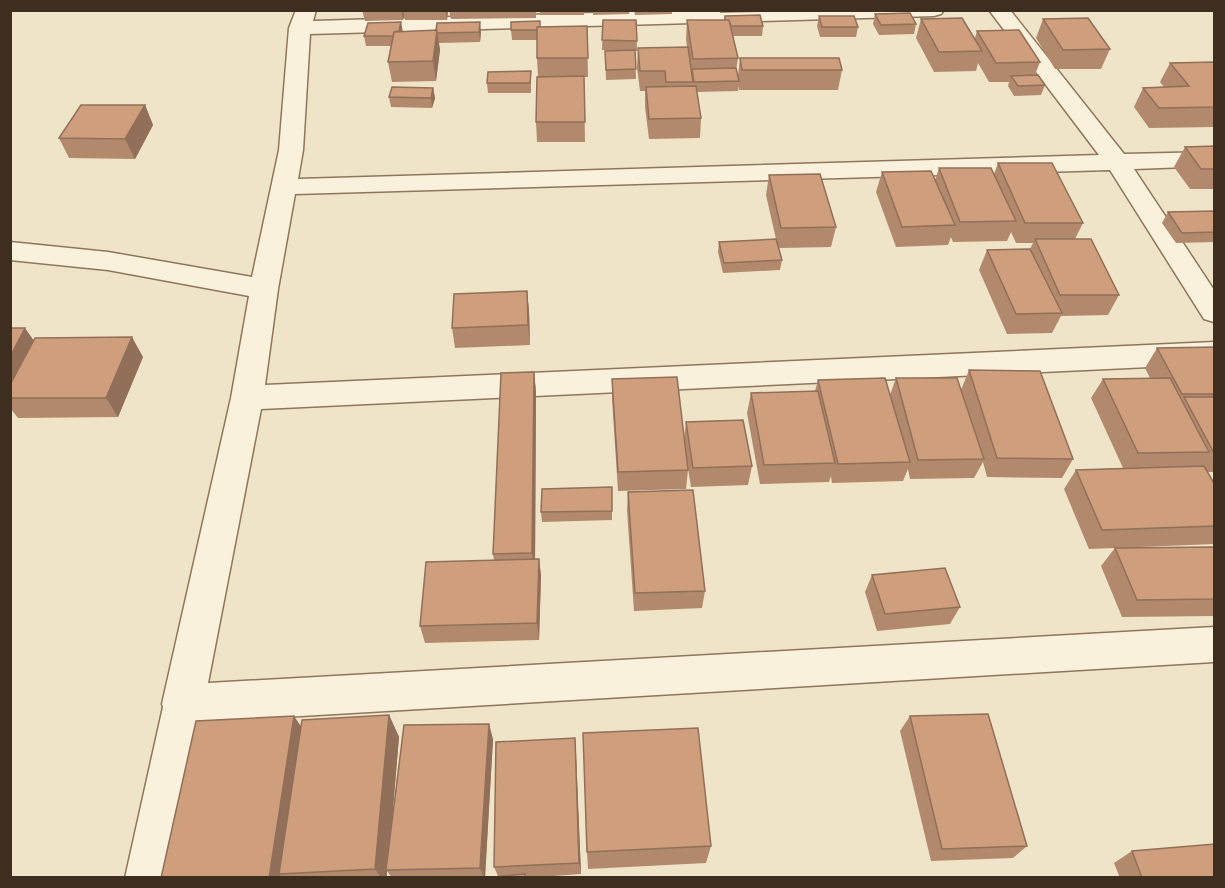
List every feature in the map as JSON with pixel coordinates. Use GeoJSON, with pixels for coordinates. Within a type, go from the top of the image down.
{"type":"FeatureCollection","features":[{"type":"Feature","properties":{"kind":"street"},"geometry":{"type":"LineString","coordinates":[[147,878],[247,398],[264,289],[291,150],[303,19],[934,10]]}},
{"type":"Feature","properties":{"kind":"street"},"geometry":{"type":"LineString","coordinates":[[999,10],[1118,163],[1215,312]]}},
{"type":"Feature","properties":{"kind":"street"},"geometry":{"type":"LineString","coordinates":[[284,187],[1215,159]]}},
{"type":"Feature","properties":{"kind":"street"},"geometry":{"type":"LineString","coordinates":[[10,251],[108,261],[264,289]]}},
{"type":"Feature","properties":{"kind":"street"},"geometry":{"type":"LineString","coordinates":[[247,398],[1215,353]]}},
{"type":"Feature","properties":{"kind":"street"},"geometry":{"type":"LineString","coordinates":[[182,704],[1215,645]]}},
{"type":"Feature","properties":{"kind":"building"},"geometry":{"type":"Polygon","coordinates":[[[910,13],[916,24],[881,25],[875,14],[910,13]]]}},
{"type":"Feature","properties":{"kind":"building"},"geometry":{"type":"Polygon","coordinates":[[[760,15],[763,26],[731,26],[729,20],[725,20],[725,16],[760,15]]]}},
{"type":"Feature","properties":{"kind":"building"},"geometry":{"type":"Polygon","coordinates":[[[819,16],[854,16],[858,27],[822,27],[819,16]]]}},
{"type":"Feature","properties":{"kind":"building"},"geometry":{"type":"Polygon","coordinates":[[[962,18],[982,51],[939,52],[921,19],[962,18]]]}},
{"type":"Feature","properties":{"kind":"building"},"geometry":{"type":"Polygon","coordinates":[[[1088,18],[1110,49],[1063,50],[1043,19],[1088,18]]]}},
{"type":"Feature","properties":{"kind":"building"},"geometry":{"type":"Polygon","coordinates":[[[603,20],[636,20],[637,41],[602,40],[603,20]]]}},
{"type":"Feature","properties":{"kind":"building"},"geometry":{"type":"Polygon","coordinates":[[[687,20],[729,20],[738,58],[693,59],[687,20]]]}},
{"type":"Feature","properties":{"kind":"building"},"geometry":{"type":"Polygon","coordinates":[[[540,21],[540,27],[537,27],[537,30],[511,30],[511,22],[540,21]]]}},
{"type":"Feature","properties":{"kind":"building"},"geometry":{"type":"Polygon","coordinates":[[[401,22],[399,31],[394,32],[393,36],[364,36],[368,23],[401,22]]]}},
{"type":"Feature","properties":{"kind":"building"},"geometry":{"type":"Polygon","coordinates":[[[480,22],[479,32],[437,33],[436,30],[437,23],[480,22]]]}},
{"type":"Feature","properties":{"kind":"building"},"geometry":{"type":"Polygon","coordinates":[[[587,26],[588,58],[537,58],[537,27],[587,26]]]}},
{"type":"Feature","properties":{"kind":"building"},"geometry":{"type":"Polygon","coordinates":[[[437,30],[433,61],[388,62],[394,32],[437,30]]]}},
{"type":"Feature","properties":{"kind":"building"},"geometry":{"type":"Polygon","coordinates":[[[1019,30],[1040,62],[996,63],[977,31],[1019,30]]]}},
{"type":"Feature","properties":{"kind":"building"},"geometry":{"type":"Polygon","coordinates":[[[688,47],[693,82],[666,82],[665,71],[640,71],[638,48],[688,47]]]}},
{"type":"Feature","properties":{"kind":"building"},"geometry":{"type":"Polygon","coordinates":[[[635,50],[636,69],[606,70],[605,51],[635,50]]]}},
{"type":"Feature","properties":{"kind":"building"},"geometry":{"type":"Polygon","coordinates":[[[740,58],[839,58],[842,70],[742,70],[740,58]]]}},
{"type":"Feature","properties":{"kind":"building"},"geometry":{"type":"Polygon","coordinates":[[[1215,62],[1215,107],[1159,108],[1143,88],[1189,86],[1170,63],[1215,62]]]}},
{"type":"Feature","properties":{"kind":"building"},"geometry":{"type":"Polygon","coordinates":[[[736,68],[739,81],[694,82],[692,69],[736,68]]]}},
{"type":"Feature","properties":{"kind":"building"},"geometry":{"type":"Polygon","coordinates":[[[531,71],[530,83],[487,83],[488,72],[531,71]]]}},
{"type":"Feature","properties":{"kind":"building"},"geometry":{"type":"Polygon","coordinates":[[[1038,75],[1045,85],[1018,86],[1011,76],[1038,75]]]}},
{"type":"Feature","properties":{"kind":"building"},"geometry":{"type":"Polygon","coordinates":[[[584,76],[585,122],[536,122],[537,77],[584,76]]]}},
{"type":"Feature","properties":{"kind":"building"},"geometry":{"type":"Polygon","coordinates":[[[696,86],[701,118],[649,119],[646,87],[696,86]]]}},
{"type":"Feature","properties":{"kind":"building"},"geometry":{"type":"Polygon","coordinates":[[[392,87],[433,88],[431,98],[389,97],[392,87]]]}},
{"type":"Feature","properties":{"kind":"building"},"geometry":{"type":"Polygon","coordinates":[[[81,105],[145,105],[125,139],[59,138],[81,105]]]}},
{"type":"Feature","properties":{"kind":"building"},"geometry":{"type":"Polygon","coordinates":[[[1215,146],[1215,169],[1201,169],[1185,147],[1215,146]]]}},
{"type":"Feature","properties":{"kind":"building"},"geometry":{"type":"Polygon","coordinates":[[[998,163],[1052,163],[1083,223],[1025,223],[998,163]]]}},
{"type":"Feature","properties":{"kind":"building"},"geometry":{"type":"Polygon","coordinates":[[[939,168],[991,168],[1016,221],[960,222],[939,168]]]}},
{"type":"Feature","properties":{"kind":"building"},"geometry":{"type":"Polygon","coordinates":[[[931,171],[955,225],[902,227],[882,172],[931,171]]]}},
{"type":"Feature","properties":{"kind":"building"},"geometry":{"type":"Polygon","coordinates":[[[820,174],[836,227],[781,228],[769,175],[820,174]]]}},
{"type":"Feature","properties":{"kind":"building"},"geometry":{"type":"Polygon","coordinates":[[[1215,211],[1215,232],[1182,233],[1168,212],[1215,211]]]}},
{"type":"Feature","properties":{"kind":"building"},"geometry":{"type":"Polygon","coordinates":[[[776,239],[782,260],[724,263],[719,242],[776,239]]]}},
{"type":"Feature","properties":{"kind":"building"},"geometry":{"type":"Polygon","coordinates":[[[1035,239],[1091,239],[1119,295],[1060,295],[1035,239]]]}},
{"type":"Feature","properties":{"kind":"building"},"geometry":{"type":"Polygon","coordinates":[[[1030,249],[1062,313],[1016,314],[987,250],[1030,249]]]}},
{"type":"Feature","properties":{"kind":"building"},"geometry":{"type":"Polygon","coordinates":[[[527,291],[528,325],[452,328],[454,294],[527,291]]]}},
{"type":"Feature","properties":{"kind":"building"},"geometry":{"type":"Polygon","coordinates":[[[10,328],[25,328],[10,357],[10,328]]]}},
{"type":"Feature","properties":{"kind":"building"},"geometry":{"type":"Polygon","coordinates":[[[132,337],[106,398],[10,398],[10,385],[35,338],[132,337]]]}},
{"type":"Feature","properties":{"kind":"building"},"geometry":{"type":"Polygon","coordinates":[[[1215,347],[1215,394],[1182,394],[1157,348],[1215,347]]]}},
{"type":"Feature","properties":{"kind":"building"},"geometry":{"type":"Polygon","coordinates":[[[969,370],[1040,371],[1073,459],[997,458],[969,370]]]}},
{"type":"Feature","properties":{"kind":"building"},"geometry":{"type":"Polygon","coordinates":[[[534,372],[532,553],[493,554],[501,373],[534,372]]]}},
{"type":"Feature","properties":{"kind":"building"},"geometry":{"type":"Polygon","coordinates":[[[677,377],[688,470],[618,472],[612,379],[677,377]]]}},
{"type":"Feature","properties":{"kind":"building"},"geometry":{"type":"Polygon","coordinates":[[[885,378],[910,462],[838,464],[818,380],[885,378]]]}},
{"type":"Feature","properties":{"kind":"building"},"geometry":{"type":"Polygon","coordinates":[[[896,378],[957,378],[984,459],[918,460],[896,378]]]}},
{"type":"Feature","properties":{"kind":"building"},"geometry":{"type":"Polygon","coordinates":[[[1170,378],[1209,452],[1138,453],[1103,379],[1170,378]]]}},
{"type":"Feature","properties":{"kind":"building"},"geometry":{"type":"Polygon","coordinates":[[[818,391],[835,463],[764,465],[751,393],[818,391]]]}},
{"type":"Feature","properties":{"kind":"building"},"geometry":{"type":"Polygon","coordinates":[[[1184,397],[1215,397],[1215,453],[1214,453],[1184,397]]]}},
{"type":"Feature","properties":{"kind":"building"},"geometry":{"type":"Polygon","coordinates":[[[743,420],[752,466],[693,468],[686,422],[743,420]]]}},
{"type":"Feature","properties":{"kind":"building"},"geometry":{"type":"Polygon","coordinates":[[[1204,466],[1215,485],[1215,526],[1102,530],[1076,470],[1204,466]]]}},
{"type":"Feature","properties":{"kind":"building"},"geometry":{"type":"Polygon","coordinates":[[[612,487],[612,511],[541,512],[542,489],[612,487]]]}},
{"type":"Feature","properties":{"kind":"building"},"geometry":{"type":"Polygon","coordinates":[[[693,490],[705,591],[635,593],[628,492],[693,490]]]}},
{"type":"Feature","properties":{"kind":"building"},"geometry":{"type":"Polygon","coordinates":[[[1215,547],[1215,599],[1137,600],[1115,548],[1215,547]]]}},
{"type":"Feature","properties":{"kind":"building"},"geometry":{"type":"Polygon","coordinates":[[[539,559],[537,623],[420,626],[426,562],[539,559]]]}},
{"type":"Feature","properties":{"kind":"building"},"geometry":{"type":"Polygon","coordinates":[[[945,568],[960,607],[885,614],[872,575],[945,568]]]}},
{"type":"Feature","properties":{"kind":"building"},"geometry":{"type":"Polygon","coordinates":[[[988,714],[1027,846],[942,849],[910,716],[988,714]]]}},
{"type":"Feature","properties":{"kind":"building"},"geometry":{"type":"Polygon","coordinates":[[[389,715],[375,869],[279,874],[302,720],[389,715]]]}},
{"type":"Feature","properties":{"kind":"building"},"geometry":{"type":"Polygon","coordinates":[[[294,716],[269,878],[161,878],[196,721],[294,716]]]}},
{"type":"Feature","properties":{"kind":"building"},"geometry":{"type":"Polygon","coordinates":[[[489,724],[480,868],[386,870],[404,725],[489,724]]]}},
{"type":"Feature","properties":{"kind":"building"},"geometry":{"type":"Polygon","coordinates":[[[698,728],[711,846],[587,852],[583,733],[698,728]]]}},
{"type":"Feature","properties":{"kind":"building"},"geometry":{"type":"Polygon","coordinates":[[[575,738],[579,863],[494,867],[496,742],[575,738]]]}},
{"type":"Feature","properties":{"kind":"building"},"geometry":{"type":"Polygon","coordinates":[[[1215,844],[1215,878],[1142,878],[1132,851],[1215,844]]]}},
{"type":"Feature","properties":{"kind":"building"},"geometry":{"type":"Polygon","coordinates":[[[525,874],[525,878],[483,878],[525,874]]]}}]}
